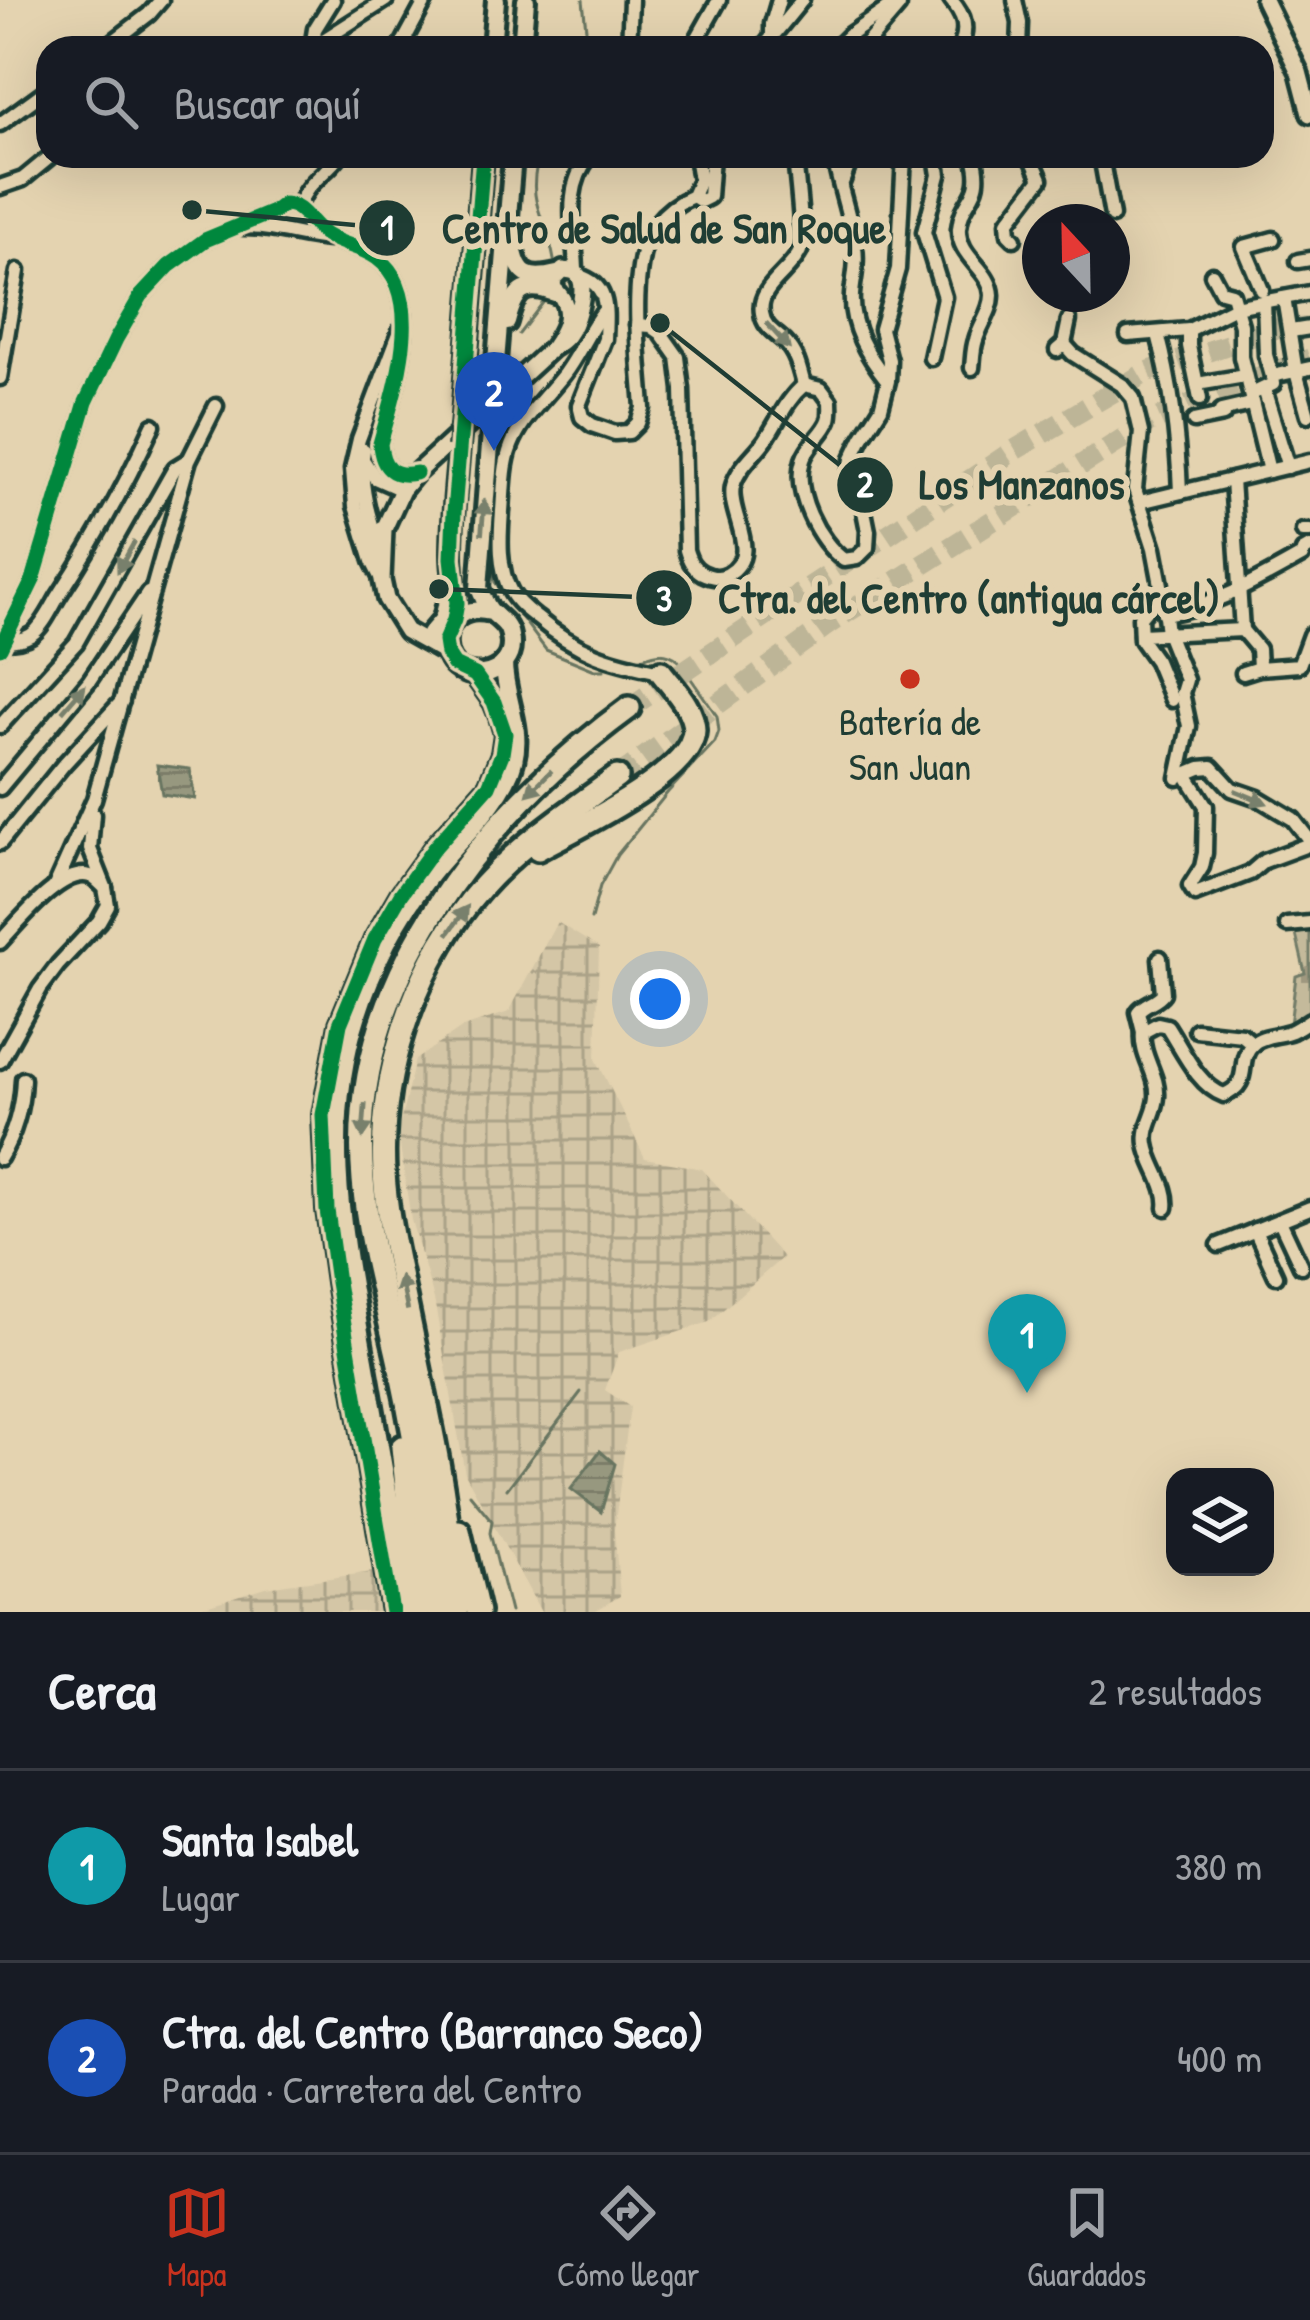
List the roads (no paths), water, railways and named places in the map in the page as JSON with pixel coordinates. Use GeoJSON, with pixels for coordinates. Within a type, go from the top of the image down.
{"type":"FeatureCollection","features":[{"type":"Feature","properties":{"kind":"highway"},"geometry":{"type":"LineString","coordinates":[[496,873],[635,795],[681,759],[694,724],[662,672]]}},
{"type":"Feature","properties":{"kind":"highway"},"geometry":{"type":"LineString","coordinates":[[419,1612],[401,1441],[363,1177],[369,1067],[403,971],[452,885],[510,812],[586,740],[629,708]]}},
{"type":"Feature","properties":{"kind":"highway"},"geometry":{"type":"LineString","coordinates":[[457,1612],[436,1449],[390,1228],[384,1172],[385,1130],[398,1054],[423,980],[472,900],[532,839],[617,777]]}},
{"type":"Feature","properties":{"kind":"highway"},"geometry":{"type":"LineString","coordinates":[[378,1280],[418,1462],[438,1612]]}},
{"type":"Feature","properties":{"kind":"highway"},"geometry":{"type":"LineString","coordinates":[[436,1449],[447,1477],[478,1612]]}},
{"type":"Feature","properties":{"kind":"main road"},"geometry":{"type":"LineString","coordinates":[[493,36],[496,0]]}},
{"type":"Feature","properties":{"kind":"main road"},"geometry":{"type":"LineString","coordinates":[[523,36],[526,0]]}},
{"type":"Feature","properties":{"kind":"main road"},"geometry":{"type":"LineString","coordinates":[[444,628],[458,603],[452,558],[482,168]]}},
{"type":"Feature","properties":{"kind":"main road"},"geometry":{"type":"LineString","coordinates":[[406,1612],[340,1212],[337,1139],[344,1065],[358,1012],[384,949],[425,882],[511,773],[518,741],[504,679],[510,634],[491,613],[479,588],[512,168]]}},
{"type":"Feature","properties":{"kind":"main road"},"geometry":{"type":"LineString","coordinates":[[508,219],[517,266],[525,274],[569,283]]}},
{"type":"Feature","properties":{"kind":"main road"},"geometry":{"type":"LineString","coordinates":[[497,358],[515,296],[526,289],[569,283]]}},
{"type":"Feature","properties":{"kind":"main road"},"geometry":{"type":"LineString","coordinates":[[392,1612],[327,1210],[323,1115],[340,1024],[375,938],[434,848],[489,786],[502,754],[505,734],[494,703],[475,675],[454,665],[447,654],[443,619],[452,558]]}},
{"type":"Feature","properties":{"kind":"main road"},"geometry":{"type":"LineString","coordinates":[[444,628],[472,610],[491,613]]}},
{"type":"Feature","properties":{"kind":"main road"},"geometry":{"type":"LineString","coordinates":[[475,675],[491,673],[504,663]]}},
{"type":"Feature","properties":{"kind":"street"},"geometry":{"type":"LineString","coordinates":[[313,36],[333,0]]}},
{"type":"Feature","properties":{"kind":"street"},"geometry":{"type":"LineString","coordinates":[[331,36],[386,0]]}},
{"type":"Feature","properties":{"kind":"street"},"geometry":{"type":"LineString","coordinates":[[406,36],[426,0]]}},
{"type":"Feature","properties":{"kind":"street"},"geometry":{"type":"LineString","coordinates":[[630,36],[632,0]]}},
{"type":"Feature","properties":{"kind":"street"},"geometry":{"type":"LineString","coordinates":[[699,36],[719,0]]}},
{"type":"Feature","properties":{"kind":"street"},"geometry":{"type":"LineString","coordinates":[[769,36],[779,0]]}},
{"type":"Feature","properties":{"kind":"street"},"geometry":{"type":"LineString","coordinates":[[774,36],[802,0]]}},
{"type":"Feature","properties":{"kind":"street"},"geometry":{"type":"LineString","coordinates":[[848,36],[902,0]]}},
{"type":"Feature","properties":{"kind":"street"},"geometry":{"type":"LineString","coordinates":[[873,36],[902,0]]}},
{"type":"Feature","properties":{"kind":"street"},"geometry":{"type":"LineString","coordinates":[[951,0],[965,21],[965,36]]}},
{"type":"Feature","properties":{"kind":"street"},"geometry":{"type":"LineString","coordinates":[[1015,0],[1019,36]]}},
{"type":"Feature","properties":{"kind":"street"},"geometry":{"type":"LineString","coordinates":[[1264,0],[1299,72],[1310,113]]}},
{"type":"Feature","properties":{"kind":"street"},"geometry":{"type":"LineString","coordinates":[[121,36],[160,1]]}},
{"type":"Feature","properties":{"kind":"street"},"geometry":{"type":"LineString","coordinates":[[0,124],[36,98]]}},
{"type":"Feature","properties":{"kind":"street"},"geometry":{"type":"LineString","coordinates":[[0,187],[36,168]]}},
{"type":"Feature","properties":{"kind":"street"},"geometry":{"type":"LineString","coordinates":[[286,233],[298,230],[299,201],[327,168]]}},
{"type":"Feature","properties":{"kind":"street"},"geometry":{"type":"LineString","coordinates":[[447,654],[406,631],[386,598],[381,554],[384,529],[402,490],[416,473],[552,348],[566,324],[576,248],[573,187],[581,168]]}},
{"type":"Feature","properties":{"kind":"street"},"geometry":{"type":"LineString","coordinates":[[569,283],[594,282],[603,296],[605,339],[579,405],[582,417],[615,433],[629,432],[643,409],[637,295],[645,247],[653,226],[677,203],[693,196],[700,180],[698,168]]}},
{"type":"Feature","properties":{"kind":"street"},"geometry":{"type":"LineString","coordinates":[[693,196],[701,201],[709,197],[711,168]]}},
{"type":"Feature","properties":{"kind":"street"},"geometry":{"type":"LineString","coordinates":[[796,168],[803,242],[798,256],[763,297],[760,310],[765,323],[798,361],[804,385]]}},
{"type":"Feature","properties":{"kind":"street"},"geometry":{"type":"LineString","coordinates":[[837,168],[856,250],[854,321],[873,363],[888,381]]}},
{"type":"Feature","properties":{"kind":"street"},"geometry":{"type":"LineString","coordinates":[[842,185],[848,168]]}},
{"type":"Feature","properties":{"kind":"street"},"geometry":{"type":"LineString","coordinates":[[804,385],[821,389],[830,401],[829,422],[803,457],[799,480],[803,498],[832,551],[844,560],[857,558],[867,548],[868,531],[850,471],[862,438],[881,408],[888,381],[889,360],[881,329],[898,268],[903,168]]}},
{"type":"Feature","properties":{"kind":"street"},"geometry":{"type":"LineString","coordinates":[[931,358],[944,297],[924,232],[938,168]]}},
{"type":"Feature","properties":{"kind":"street"},"geometry":{"type":"LineString","coordinates":[[972,368],[975,340],[993,298],[989,281],[970,260],[959,232],[979,181],[976,168]]}},
{"type":"Feature","properties":{"kind":"street"},"geometry":{"type":"LineString","coordinates":[[1014,239],[1008,222],[1041,179],[1036,168]]}},
{"type":"Feature","properties":{"kind":"street"},"geometry":{"type":"LineString","coordinates":[[1103,168],[1110,204]]}},
{"type":"Feature","properties":{"kind":"street"},"geometry":{"type":"LineString","coordinates":[[2,644],[33,580],[86,402],[141,296],[169,266],[205,240],[284,204],[331,238],[378,258],[395,280],[404,347],[380,444],[381,459],[399,473],[416,473]]}},
{"type":"Feature","properties":{"kind":"street"},"geometry":{"type":"LineString","coordinates":[[275,211],[274,224],[286,233]]}},
{"type":"Feature","properties":{"kind":"street"},"geometry":{"type":"LineString","coordinates":[[231,228],[260,226],[331,238]]}},
{"type":"Feature","properties":{"kind":"street"},"geometry":{"type":"LineString","coordinates":[[1273,238],[1244,247],[1263,296],[1268,383],[1288,467]]}},
{"type":"Feature","properties":{"kind":"street"},"geometry":{"type":"LineString","coordinates":[[0,378],[18,271]]}},
{"type":"Feature","properties":{"kind":"street"},"geometry":{"type":"LineString","coordinates":[[1212,274],[1221,291],[1232,294],[1241,325],[1245,376],[1270,472]]}},
{"type":"Feature","properties":{"kind":"street"},"geometry":{"type":"LineString","coordinates":[[1128,335],[1190,330],[1263,296],[1284,298],[1310,292]]}},
{"type":"Feature","properties":{"kind":"street"},"geometry":{"type":"LineString","coordinates":[[1284,298],[1303,370],[1308,415]]}},
{"type":"Feature","properties":{"kind":"street"},"geometry":{"type":"LineString","coordinates":[[603,312],[514,438],[506,460],[502,566],[511,592],[556,634],[615,663],[662,672]]}},
{"type":"Feature","properties":{"kind":"street"},"geometry":{"type":"LineString","coordinates":[[1069,320],[1060,347],[1122,385],[1132,398],[1141,432],[1135,489],[1162,590],[1166,634],[1186,680],[1182,693],[1189,726],[1183,775]]}},
{"type":"Feature","properties":{"kind":"street"},"geometry":{"type":"LineString","coordinates":[[382,580],[355,506],[352,469],[403,325]]}},
{"type":"Feature","properties":{"kind":"street"},"geometry":{"type":"LineString","coordinates":[[637,325],[661,333],[678,356],[686,550],[692,566],[706,576],[722,577],[734,571],[743,555],[733,487],[791,395],[804,385]]}},
{"type":"Feature","properties":{"kind":"street"},"geometry":{"type":"LineString","coordinates":[[1291,331],[1310,328]]}},
{"type":"Feature","properties":{"kind":"street"},"geometry":{"type":"LineString","coordinates":[[1190,330],[1198,391],[1213,381],[1245,376]]}},
{"type":"Feature","properties":{"kind":"street"},"geometry":{"type":"LineString","coordinates":[[1158,334],[1171,386],[1180,492]]}},
{"type":"Feature","properties":{"kind":"street"},"geometry":{"type":"LineString","coordinates":[[1241,357],[1266,355]]}},
{"type":"Feature","properties":{"kind":"street"},"geometry":{"type":"LineString","coordinates":[[1221,411],[1251,400],[1268,383],[1303,370]]}},
{"type":"Feature","properties":{"kind":"street"},"geometry":{"type":"LineString","coordinates":[[1194,421],[1223,416],[1213,381]]}},
{"type":"Feature","properties":{"kind":"street"},"geometry":{"type":"LineString","coordinates":[[373,403],[362,459],[376,478],[402,490]]}},
{"type":"Feature","properties":{"kind":"street"},"geometry":{"type":"LineString","coordinates":[[55,886],[94,799],[189,460],[216,406]]}},
{"type":"Feature","properties":{"kind":"street"},"geometry":{"type":"LineString","coordinates":[[2,644],[32,635],[43,622],[88,551],[153,425]]}},
{"type":"Feature","properties":{"kind":"street"},"geometry":{"type":"LineString","coordinates":[[359,439],[369,513],[381,554]]}},
{"type":"Feature","properties":{"kind":"street"},"geometry":{"type":"LineString","coordinates":[[0,726],[76,643],[175,468],[189,460]]}},
{"type":"Feature","properties":{"kind":"street"},"geometry":{"type":"LineString","coordinates":[[1140,502],[1310,461]]}},
{"type":"Feature","properties":{"kind":"street"},"geometry":{"type":"LineString","coordinates":[[1232,480],[1242,630],[1258,649],[1258,668]]}},
{"type":"Feature","properties":{"kind":"street"},"geometry":{"type":"LineString","coordinates":[[1164,614],[1187,611],[1240,588],[1310,548]]}},
{"type":"Feature","properties":{"kind":"street"},"geometry":{"type":"LineString","coordinates":[[0,788],[89,681],[153,586]]}},
{"type":"Feature","properties":{"kind":"street"},"geometry":{"type":"LineString","coordinates":[[1162,590],[1140,617],[1141,640],[1156,661],[1172,700]]}},
{"type":"Feature","properties":{"kind":"street"},"geometry":{"type":"LineString","coordinates":[[406,631],[444,628]]}},
{"type":"Feature","properties":{"kind":"street"},"geometry":{"type":"LineString","coordinates":[[1141,635],[1242,630]]}},
{"type":"Feature","properties":{"kind":"street"},"geometry":{"type":"LineString","coordinates":[[1244,673],[1298,665],[1310,635]]}},
{"type":"Feature","properties":{"kind":"street"},"geometry":{"type":"LineString","coordinates":[[0,843],[123,700]]}},
{"type":"Feature","properties":{"kind":"street"},"geometry":{"type":"LineString","coordinates":[[1212,767],[1232,789],[1293,819],[1310,843],[1195,894],[1190,886],[1205,853],[1206,806],[1183,775],[1212,767]]}},
{"type":"Feature","properties":{"kind":"street"},"geometry":{"type":"LineString","coordinates":[[0,1061],[49,977],[108,905],[90,849],[94,799]]}},
{"type":"Feature","properties":{"kind":"street"},"geometry":{"type":"LineString","coordinates":[[0,942],[55,886],[70,877],[90,876],[105,888]]}},
{"type":"Feature","properties":{"kind":"street"},"geometry":{"type":"LineString","coordinates":[[1287,926],[1310,923]]}},
{"type":"Feature","properties":{"kind":"street"},"geometry":{"type":"LineString","coordinates":[[1160,958],[1163,992],[1138,1012],[1143,1052],[1158,1091],[1146,1138],[1167,1198],[1166,1208]]}},
{"type":"Feature","properties":{"kind":"street"},"geometry":{"type":"LineString","coordinates":[[1143,1032],[1157,1024],[1167,1026],[1204,1082],[1224,1095],[1240,1084],[1253,1044],[1310,1021]]}},
{"type":"Feature","properties":{"kind":"street"},"geometry":{"type":"LineString","coordinates":[[1196,1030],[1242,1035],[1253,1044]]}},
{"type":"Feature","properties":{"kind":"street"},"geometry":{"type":"LineString","coordinates":[[0,1158],[22,1102],[22,1078]]}},
{"type":"Feature","properties":{"kind":"street"},"geometry":{"type":"LineString","coordinates":[[1219,1245],[1309,1212]]}},
{"type":"Feature","properties":{"kind":"street"},"geometry":{"type":"LineString","coordinates":[[1280,1221],[1301,1266]]}},
{"type":"Feature","properties":{"kind":"street"},"geometry":{"type":"LineString","coordinates":[[1255,1230],[1276,1276]]}},
{"type":"Feature","properties":{"kind":"waterway"},"geometry":{"type":"LineString","coordinates":[[583,0],[587,36]]}},
{"type":"Feature","properties":{"kind":"waterway"},"geometry":{"type":"LineString","coordinates":[[536,168],[536,199],[554,260]]}},
{"type":"Feature","properties":{"kind":"waterway"},"geometry":{"type":"LineString","coordinates":[[519,334],[545,300]]}},
{"type":"Feature","properties":{"kind":"waterway"},"geometry":{"type":"LineString","coordinates":[[499,438],[490,564],[495,582],[546,650],[604,670]]}},
{"type":"Feature","properties":{"kind":"waterway"},"geometry":{"type":"LineString","coordinates":[[591,919],[600,886],[617,855],[715,742],[719,731],[717,716],[678,660],[662,653],[635,660]]}},
{"type":"Feature","properties":{"kind":"waterway"},"geometry":{"type":"LineString","coordinates":[[507,1489],[581,1392]]}},
{"type":"Feature","properties":{"kind":"waterway"},"geometry":{"type":"LineString","coordinates":[[470,1494],[492,1521],[490,1533],[510,1612]]}},
{"type":"Feature","properties":{"kind":"tunnel"},"geometry":{"type":"LineString","coordinates":[[629,708],[1013,451],[1147,372],[1274,329],[1309,328]]}},
{"type":"Feature","properties":{"kind":"tunnel"},"geometry":{"type":"LineString","coordinates":[[617,777],[830,623],[1148,423],[1310,359]]}},
{"type":"Feature","properties":{"kind":"place","name":"Centro de Salud de San Roque"},"geometry":{"type":"Point","coordinates":[192,210]}},
{"type":"Feature","properties":{"kind":"place","name":"Los Manzanos"},"geometry":{"type":"Point","coordinates":[660,323]}},
{"type":"Feature","properties":{"kind":"place","name":"Ctra. del Centro (Barranco Seco)"},"geometry":{"type":"Point","coordinates":[494,451]}},
{"type":"Feature","properties":{"kind":"place","name":"Ctra. del Centro (antigua cárcel)"},"geometry":{"type":"Point","coordinates":[439,589]}},
{"type":"Feature","properties":{"kind":"place","name":"Batería de San Juan"},"geometry":{"type":"Point","coordinates":[910,679]}},
{"type":"Feature","properties":{"kind":"place","name":"Santa Isabel"},"geometry":{"type":"Point","coordinates":[1027,1393]}}]}
